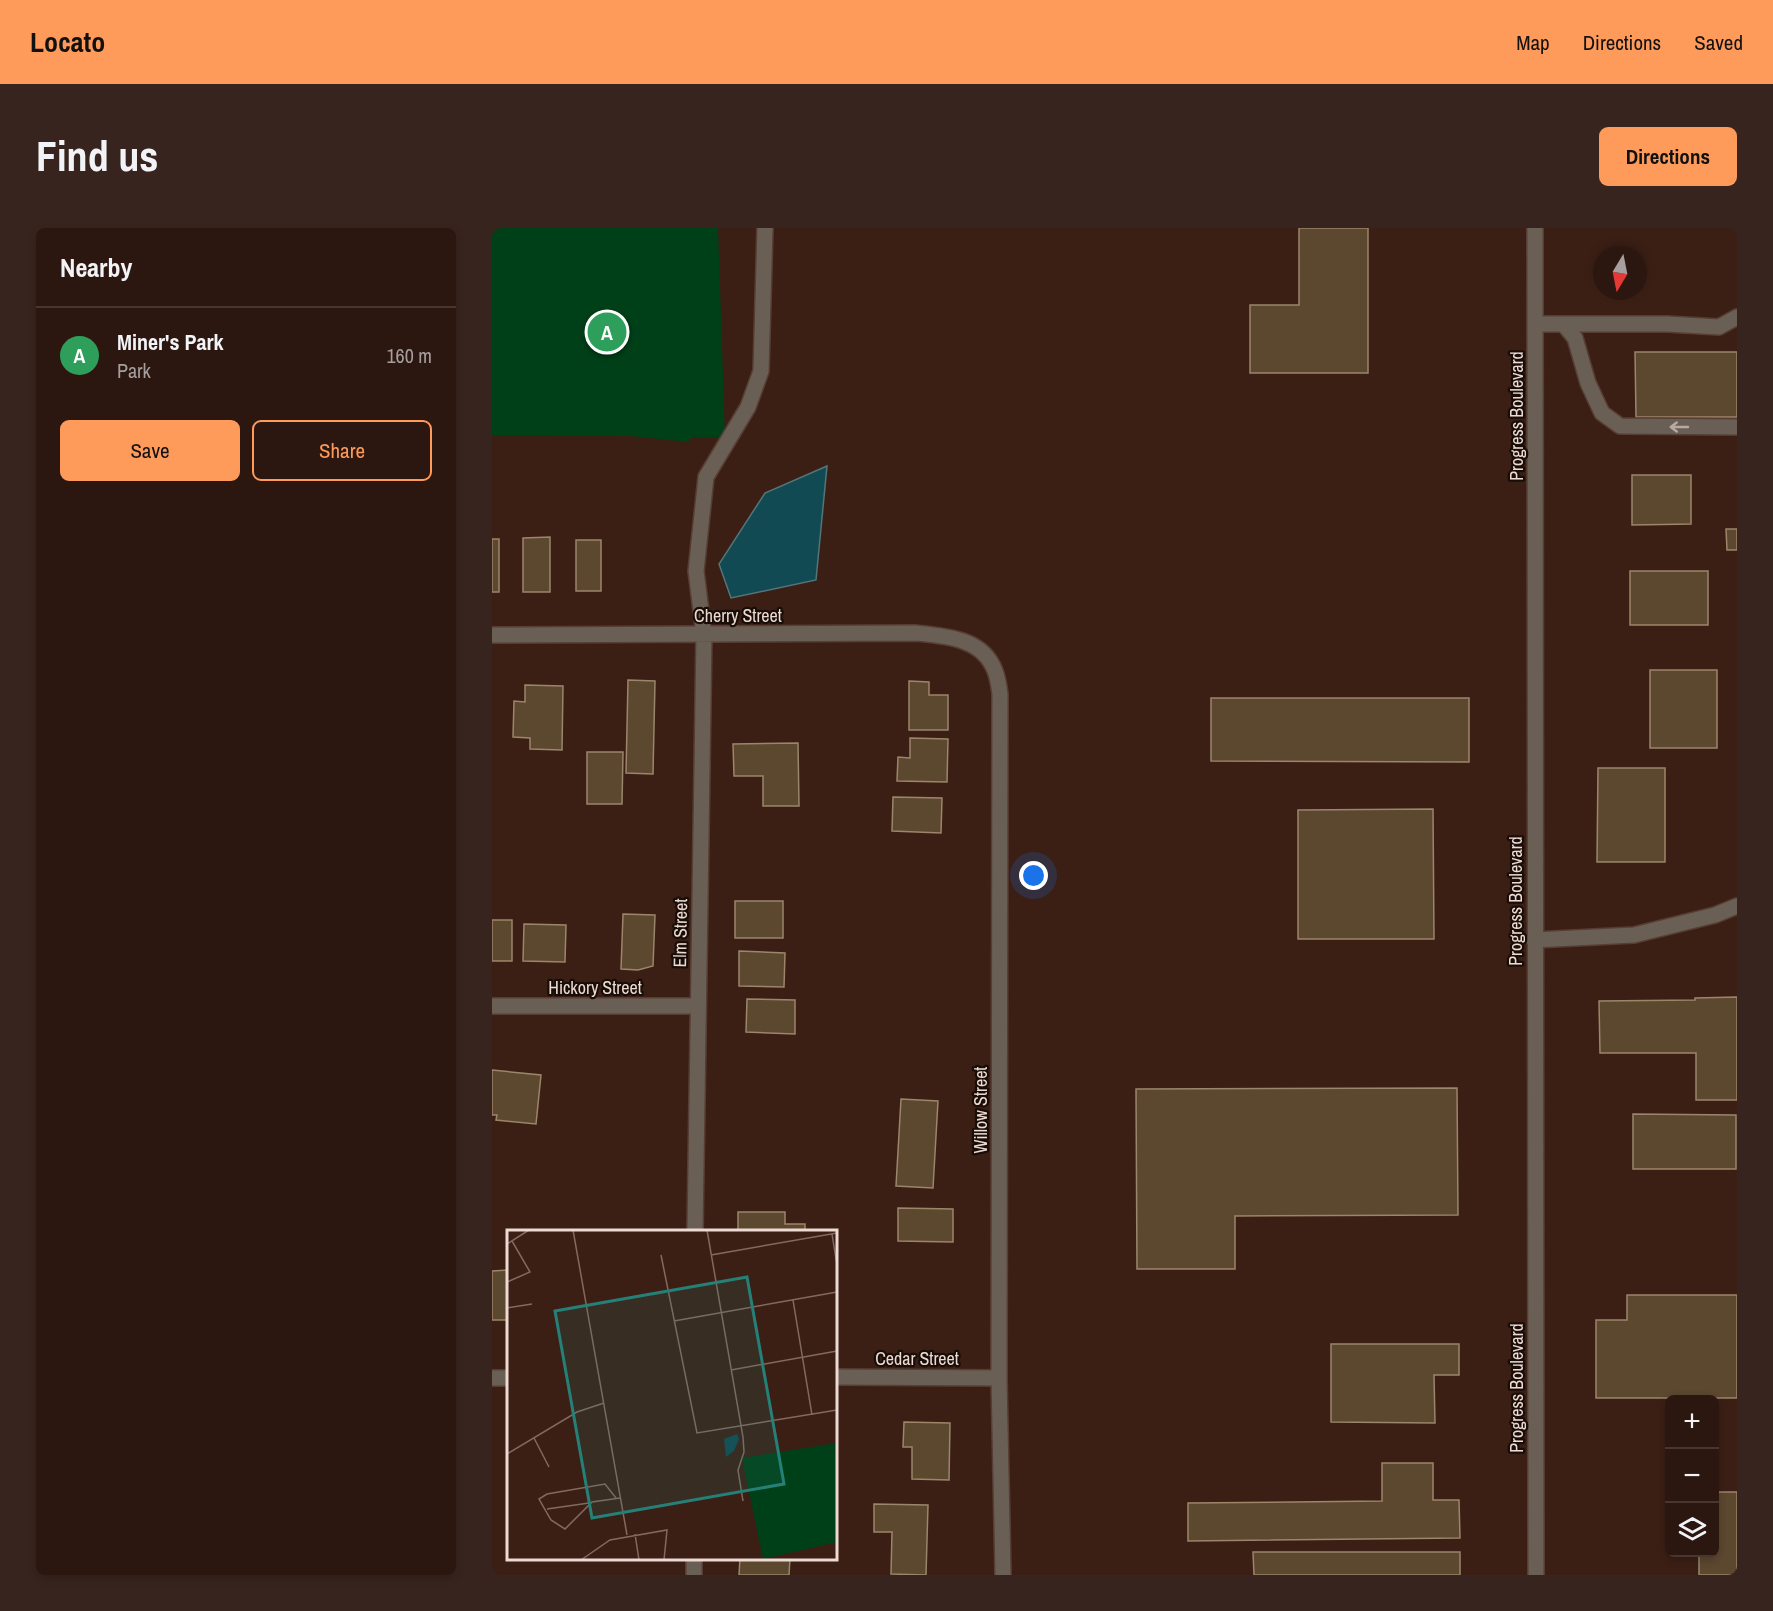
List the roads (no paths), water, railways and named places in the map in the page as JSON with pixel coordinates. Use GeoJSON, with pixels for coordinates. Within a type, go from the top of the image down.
{"type":"FeatureCollection","features":[{"type":"Feature","properties":{"kind":"street","name":"Elm Street"},"geometry":{"type":"LineString","coordinates":[[696,1230],[704,635],[696,571],[706,477],[748,407],[761,371],[765,228]]}},
{"type":"Feature","properties":{"kind":"street","name":"Progress Boulevard"},"geometry":{"type":"LineString","coordinates":[[1535,228],[1536,1575]]}},
{"type":"Feature","properties":{"kind":"street"},"geometry":{"type":"LineString","coordinates":[[1719,327],[1737,317]]}},
{"type":"Feature","properties":{"kind":"street"},"geometry":{"type":"LineString","coordinates":[[1535,324],[1565,326],[1667,324],[1737,328]]}},
{"type":"Feature","properties":{"kind":"street"},"geometry":{"type":"LineString","coordinates":[[1565,326],[1575,338],[1588,382],[1602,413],[1620,426],[1737,427]]}},
{"type":"Feature","properties":{"kind":"street","name":"Cherry Street"},"geometry":{"type":"LineString","coordinates":[[492,635],[915,633],[952,637],[981,649]]}},
{"type":"Feature","properties":{"kind":"street","name":"Willow Street"},"geometry":{"type":"LineString","coordinates":[[981,649],[995,670],[1000,694],[999,1377],[1003,1575]]}},
{"type":"Feature","properties":{"kind":"street"},"geometry":{"type":"LineString","coordinates":[[1534,940],[1634,935],[1715,915],[1737,906]]}},
{"type":"Feature","properties":{"kind":"street","name":"Hickory Street"},"geometry":{"type":"LineString","coordinates":[[492,1006],[698,1006]]}},
{"type":"Feature","properties":{"kind":"street","name":"Cedar Street"},"geometry":{"type":"LineString","coordinates":[[837,1377],[999,1377]]}},
{"type":"Feature","properties":{"kind":"water"},"geometry":{"type":"Polygon","coordinates":[[[827,466],[816,580],[731,598],[719,564],[765,493],[827,466]]]}},
{"type":"Feature","properties":{"kind":"place","name":"Miner's Park"},"geometry":{"type":"Point","coordinates":[607,332]}}]}
